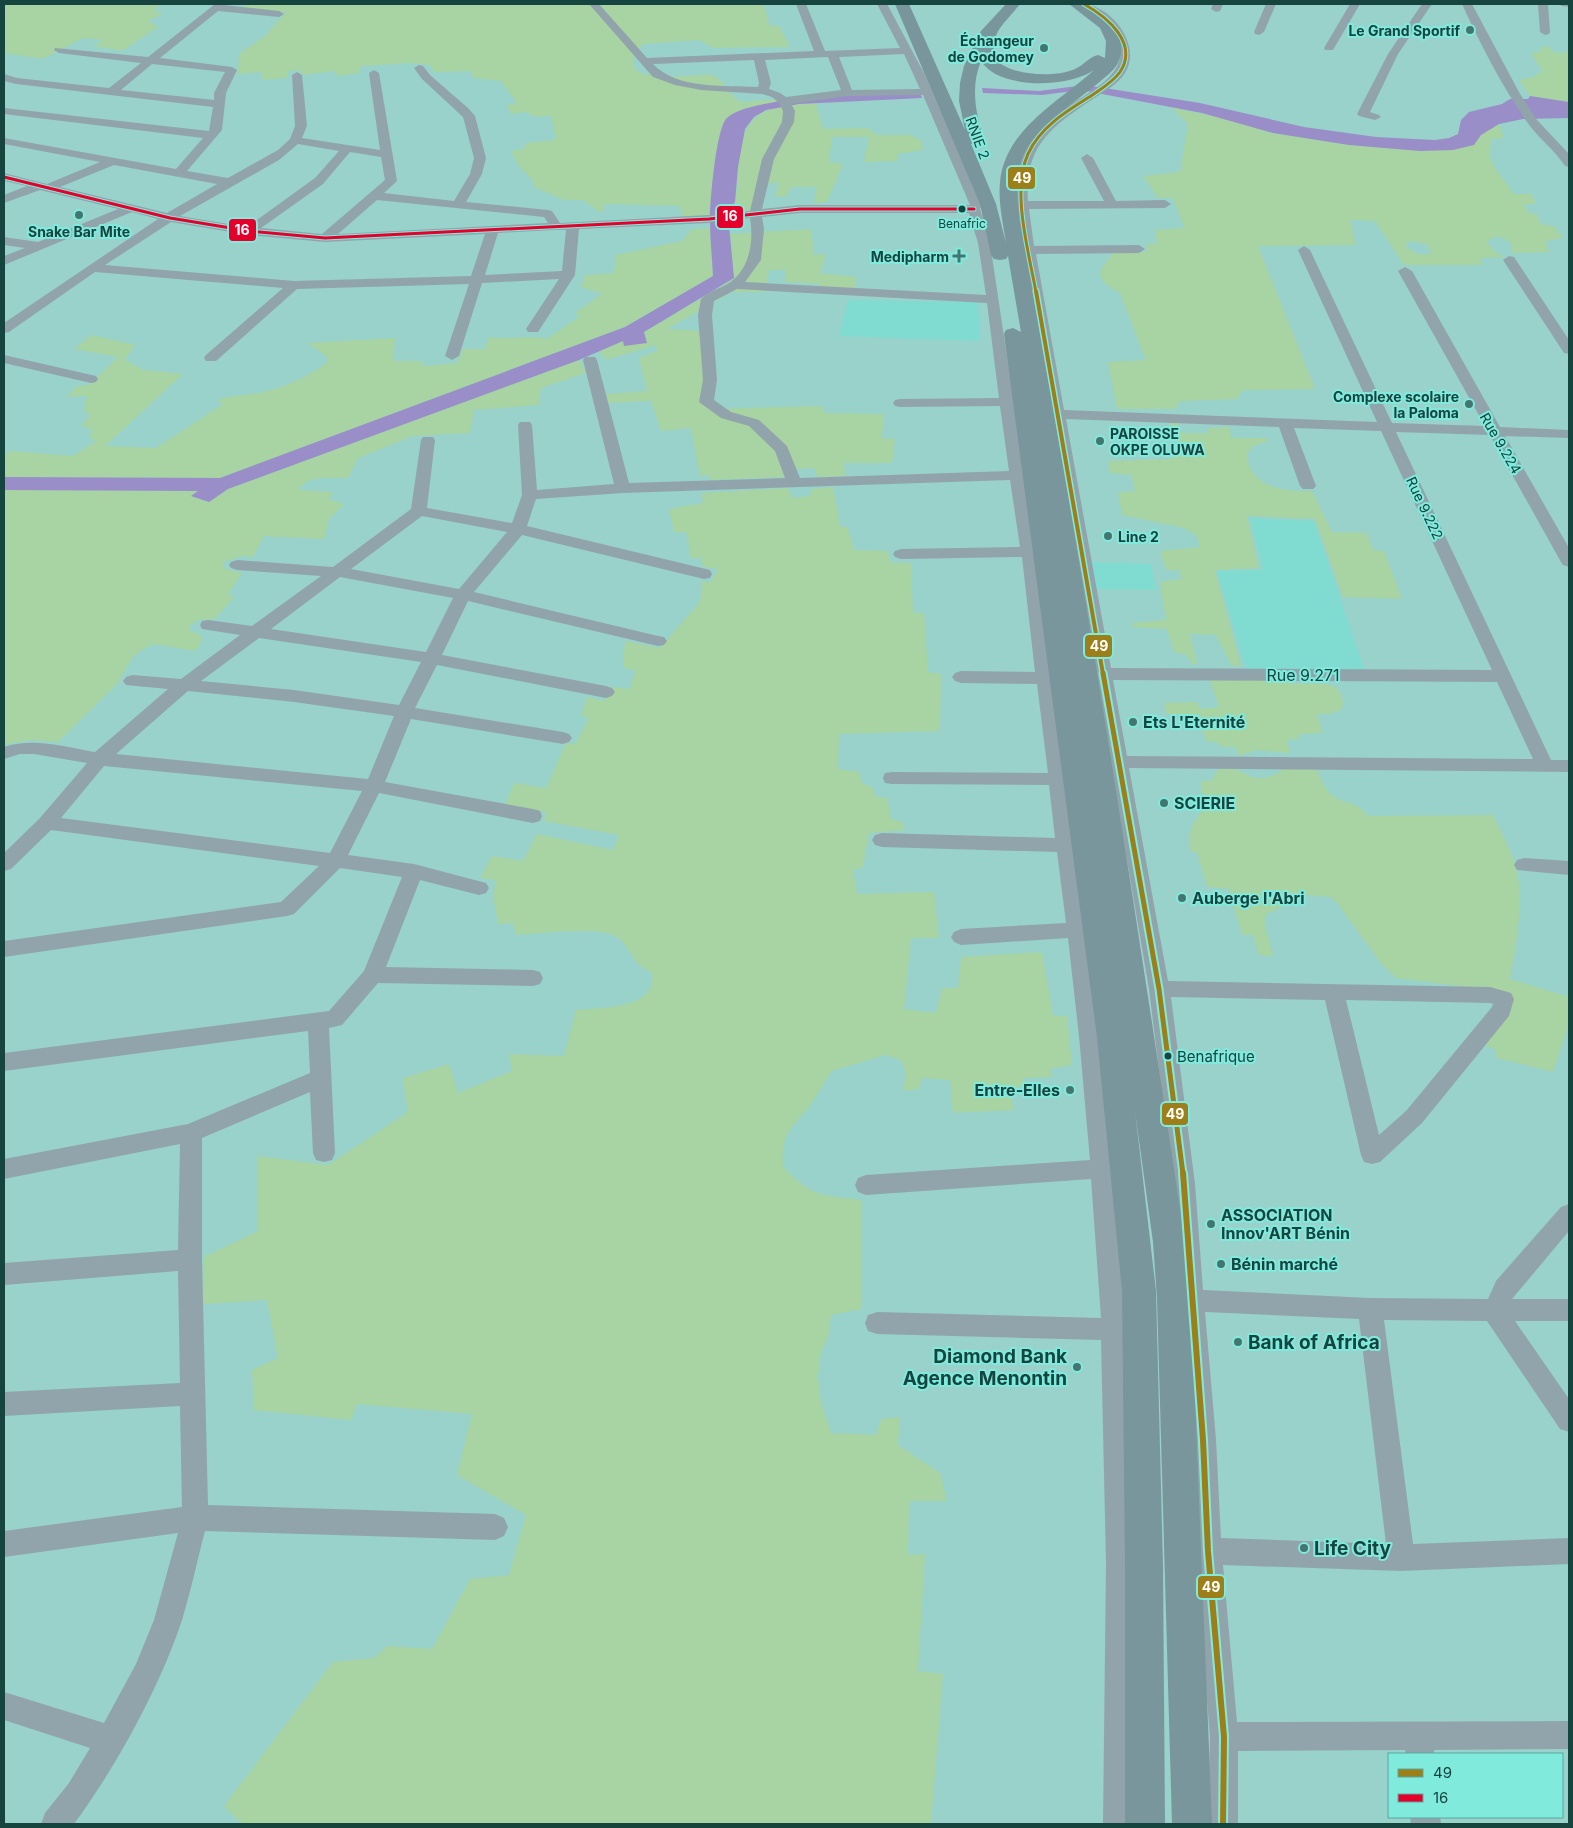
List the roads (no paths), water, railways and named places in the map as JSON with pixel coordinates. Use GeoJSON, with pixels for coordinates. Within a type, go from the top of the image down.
{"type":"FeatureCollection","features":[{"type":"Feature","properties":{"kind":"highway"},"geometry":{"type":"LineString","coordinates":[[902,4],[955,125],[991,216],[999,251],[1024,403],[1112,1037],[1139,1291],[1144,1586],[1145,1824]]}},
{"type":"Feature","properties":{"kind":"highway","name":"RNIE 2"},"geometry":{"type":"LineString","coordinates":[[955,125],[954,94],[960,60],[976,27],[995,4]]}},
{"type":"Feature","properties":{"kind":"highway","name":"RNIE 2"},"geometry":{"type":"LineString","coordinates":[[1012,4],[988,31],[973,59],[968,84],[967,106],[976,138],[1023,229]]}},
{"type":"Feature","properties":{"kind":"highway"},"geometry":{"type":"LineString","coordinates":[[988,31],[986,49],[990,64],[1006,73],[1024,77],[1045,78],[1070,76],[1089,67],[1099,57],[1102,42],[1099,29],[1087,17],[1062,4]]}},
{"type":"Feature","properties":{"kind":"highway"},"geometry":{"type":"LineString","coordinates":[[1076,4],[1090,11],[1106,24],[1114,40],[1115,47],[1112,61],[1036,125],[1019,148],[1008,178],[1023,229],[1045,413],[1140,1039],[1168,1242],[1183,1299],[1192,1824]]}},
{"type":"Feature","properties":{"kind":"street"},"geometry":{"type":"LineString","coordinates":[[594,4],[657,75],[679,83],[701,87],[762,91],[776,95],[784,100],[789,111],[788,122],[768,159],[755,214],[758,229],[755,260],[735,285],[708,299],[704,315],[710,380],[706,402],[726,415],[754,423],[782,449],[794,482]]}},
{"type":"Feature","properties":{"kind":"street"},"geometry":{"type":"LineString","coordinates":[[801,4],[820,55]]}},
{"type":"Feature","properties":{"kind":"street"},"geometry":{"type":"LineString","coordinates":[[882,4],[908,51],[972,192],[976,206],[974,209],[984,242],[993,299],[1008,402],[1016,475],[1029,552],[1046,678],[1065,845],[1090,1036],[1100,1169],[1112,1287],[1120,1563],[1118,1824]]}},
{"type":"Feature","properties":{"kind":"street"},"geometry":{"type":"LineString","coordinates":[[1084,4],[1113,24],[1119,32],[1126,48],[1124,64],[1120,72],[1099,90],[1058,117],[1034,143],[1023,167],[1021,186],[1023,229],[1059,414],[1159,989],[1184,1184],[1183,1299],[1204,1440],[1208,1551],[1224,1737],[1223,1824]]}},
{"type":"Feature","properties":{"kind":"street"},"geometry":{"type":"LineString","coordinates":[[1259,32],[1272,4]]}},
{"type":"Feature","properties":{"kind":"street"},"geometry":{"type":"LineString","coordinates":[[1328,48],[1355,4]]}},
{"type":"Feature","properties":{"kind":"street"},"geometry":{"type":"LineString","coordinates":[[1375,117],[1363,114],[1393,54],[1427,4]]}},
{"type":"Feature","properties":{"kind":"street"},"geometry":{"type":"LineString","coordinates":[[1467,4],[1488,48],[1518,99],[1533,122],[1569,162]]}},
{"type":"Feature","properties":{"kind":"street"},"geometry":{"type":"LineString","coordinates":[[1543,4],[1545,32]]}},
{"type":"Feature","properties":{"kind":"street"},"geometry":{"type":"LineString","coordinates":[[112,91],[219,6],[279,14]]}},
{"type":"Feature","properties":{"kind":"street"},"geometry":{"type":"LineString","coordinates":[[59,50],[148,62],[232,70],[220,93],[216,130],[179,173]]}},
{"type":"Feature","properties":{"kind":"street"},"geometry":{"type":"LineString","coordinates":[[646,61],[908,51]]}},
{"type":"Feature","properties":{"kind":"street"},"geometry":{"type":"LineString","coordinates":[[832,54],[848,93]]}},
{"type":"Feature","properties":{"kind":"street"},"geometry":{"type":"LineString","coordinates":[[759,57],[765,83],[762,91]]}},
{"type":"Feature","properties":{"kind":"street"},"geometry":{"type":"LineString","coordinates":[[419,68],[426,77],[469,116],[480,158],[476,174],[458,204]]}},
{"type":"Feature","properties":{"kind":"street"},"geometry":{"type":"LineString","coordinates":[[325,238],[391,181],[374,73]]}},
{"type":"Feature","properties":{"kind":"street"},"geometry":{"type":"LineString","coordinates":[[4,329],[170,218],[228,182],[262,165],[296,140],[301,126],[297,75]]}},
{"type":"Feature","properties":{"kind":"street"},"geometry":{"type":"LineString","coordinates":[[4,77],[16,81],[218,104]]}},
{"type":"Feature","properties":{"kind":"street"},"geometry":{"type":"LineString","coordinates":[[4,88],[16,81]]}},
{"type":"Feature","properties":{"kind":"street"},"geometry":{"type":"LineString","coordinates":[[784,100],[848,93],[927,92]]}},
{"type":"Feature","properties":{"kind":"street"},"geometry":{"type":"LineString","coordinates":[[4,111],[211,135]]}},
{"type":"Feature","properties":{"kind":"street"},"geometry":{"type":"LineString","coordinates":[[296,140],[388,155]]}},
{"type":"Feature","properties":{"kind":"street"},"geometry":{"type":"LineString","coordinates":[[4,141],[228,182]]}},
{"type":"Feature","properties":{"kind":"street"},"geometry":{"type":"LineString","coordinates":[[249,231],[319,181],[346,149]]}},
{"type":"Feature","properties":{"kind":"street"},"geometry":{"type":"LineString","coordinates":[[1087,158],[1112,204]]}},
{"type":"Feature","properties":{"kind":"street"},"geometry":{"type":"LineString","coordinates":[[4,199],[44,187],[113,161]]}},
{"type":"Feature","properties":{"kind":"street"},"geometry":{"type":"LineString","coordinates":[[4,177],[170,218],[249,231],[325,238],[729,218],[800,209],[974,209]]}},
{"type":"Feature","properties":{"kind":"street"},"geometry":{"type":"LineString","coordinates":[[374,196],[548,214],[558,227]]}},
{"type":"Feature","properties":{"kind":"street"},"geometry":{"type":"LineString","coordinates":[[1023,229],[1112,204],[1164,204]]}},
{"type":"Feature","properties":{"kind":"street"},"geometry":{"type":"LineString","coordinates":[[4,261],[131,208]]}},
{"type":"Feature","properties":{"kind":"street"},"geometry":{"type":"LineString","coordinates":[[534,329],[568,275],[573,226]]}},
{"type":"Feature","properties":{"kind":"street"},"geometry":{"type":"LineString","coordinates":[[1023,229],[1139,249]]}},
{"type":"Feature","properties":{"kind":"street"},"geometry":{"type":"LineString","coordinates":[[452,356],[492,231]]}},
{"type":"Feature","properties":{"kind":"street"},"geometry":{"type":"LineString","coordinates":[[4,241],[41,246]]}},
{"type":"Feature","properties":{"kind":"street","name":"Rue 9.222"},"geometry":{"type":"LineString","coordinates":[[1304,250],[1545,766]]}},
{"type":"Feature","properties":{"kind":"street"},"geometry":{"type":"LineString","coordinates":[[1509,260],[1569,350]]}},
{"type":"Feature","properties":{"kind":"street"},"geometry":{"type":"LineString","coordinates":[[93,268],[294,285],[373,284],[568,275]]}},
{"type":"Feature","properties":{"kind":"street","name":"Rue 9.224"},"geometry":{"type":"LineString","coordinates":[[1406,271],[1569,562]]}},
{"type":"Feature","properties":{"kind":"street"},"geometry":{"type":"LineString","coordinates":[[211,358],[294,285]]}},
{"type":"Feature","properties":{"kind":"street"},"geometry":{"type":"LineString","coordinates":[[735,285],[993,299]]}},
{"type":"Feature","properties":{"kind":"street"},"geometry":{"type":"LineString","coordinates":[[4,359],[91,379]]}},
{"type":"Feature","properties":{"kind":"street"},"geometry":{"type":"LineString","coordinates":[[590,360],[623,488]]}},
{"type":"Feature","properties":{"kind":"street"},"geometry":{"type":"LineString","coordinates":[[900,403],[1008,402]]}},
{"type":"Feature","properties":{"kind":"street"},"geometry":{"type":"LineString","coordinates":[[1059,414],[1569,434]]}},
{"type":"Feature","properties":{"kind":"street"},"geometry":{"type":"LineString","coordinates":[[1285,423],[1308,486]]}},
{"type":"Feature","properties":{"kind":"street"},"geometry":{"type":"LineString","coordinates":[[4,949],[287,909],[336,861],[374,786],[405,711],[462,595],[518,529],[530,495],[525,425]]}},
{"type":"Feature","properties":{"kind":"street"},"geometry":{"type":"LineString","coordinates":[[4,864],[47,823],[92,770],[99,759],[185,684],[419,511],[428,440]]}},
{"type":"Feature","properties":{"kind":"street"},"geometry":{"type":"LineString","coordinates":[[530,495],[623,488],[1016,475]]}},
{"type":"Feature","properties":{"kind":"street"},"geometry":{"type":"LineString","coordinates":[[419,511],[518,529],[704,574]]}},
{"type":"Feature","properties":{"kind":"street"},"geometry":{"type":"LineString","coordinates":[[901,554],[1029,552]]}},
{"type":"Feature","properties":{"kind":"street"},"geometry":{"type":"LineString","coordinates":[[237,565],[338,572],[462,595],[658,641]]}},
{"type":"Feature","properties":{"kind":"street"},"geometry":{"type":"LineString","coordinates":[[208,625],[430,658],[606,692]]}},
{"type":"Feature","properties":{"kind":"street","name":"Rue 9.271"},"geometry":{"type":"LineString","coordinates":[[1103,674],[1503,676]]}},
{"type":"Feature","properties":{"kind":"street"},"geometry":{"type":"LineString","coordinates":[[962,677],[1046,678]]}},
{"type":"Feature","properties":{"kind":"street"},"geometry":{"type":"LineString","coordinates":[[132,681],[185,684],[405,711],[562,738]]}},
{"type":"Feature","properties":{"kind":"street"},"geometry":{"type":"LineString","coordinates":[[4,753],[19,748],[34,748],[99,759],[374,786],[533,816]]}},
{"type":"Feature","properties":{"kind":"street"},"geometry":{"type":"LineString","coordinates":[[1118,762],[1569,766]]}},
{"type":"Feature","properties":{"kind":"street"},"geometry":{"type":"LineString","coordinates":[[892,778],[1058,779]]}},
{"type":"Feature","properties":{"kind":"street"},"geometry":{"type":"LineString","coordinates":[[47,823],[414,871],[479,888]]}},
{"type":"Feature","properties":{"kind":"street"},"geometry":{"type":"LineString","coordinates":[[882,840],[1065,845]]}},
{"type":"Feature","properties":{"kind":"street"},"geometry":{"type":"LineString","coordinates":[[1524,865],[1569,868]]}},
{"type":"Feature","properties":{"kind":"street"},"geometry":{"type":"LineString","coordinates":[[4,1062],[335,1019],[373,975],[414,871]]}},
{"type":"Feature","properties":{"kind":"street"},"geometry":{"type":"LineString","coordinates":[[961,937],[1076,930]]}},
{"type":"Feature","properties":{"kind":"street"},"geometry":{"type":"LineString","coordinates":[[373,975],[533,978]]}},
{"type":"Feature","properties":{"kind":"street"},"geometry":{"type":"LineString","coordinates":[[1159,989],[1334,992],[1490,995],[1504,999],[1502,1010],[1414,1117],[1372,1154],[1334,992]]}},
{"type":"Feature","properties":{"kind":"street"},"geometry":{"type":"LineString","coordinates":[[318,1021],[324,1153]]}},
{"type":"Feature","properties":{"kind":"street"},"geometry":{"type":"LineString","coordinates":[[4,1169],[191,1133],[321,1078]]}},
{"type":"Feature","properties":{"kind":"street"},"geometry":{"type":"LineString","coordinates":[[56,1824],[79,1793],[112,1740],[146,1674],[168,1620],[195,1518],[190,1260],[191,1133]]}},
{"type":"Feature","properties":{"kind":"street"},"geometry":{"type":"LineString","coordinates":[[866,1185],[1100,1169]]}},
{"type":"Feature","properties":{"kind":"street"},"geometry":{"type":"LineString","coordinates":[[1494,1311],[1505,1289],[1569,1214]]}},
{"type":"Feature","properties":{"kind":"street"},"geometry":{"type":"LineString","coordinates":[[4,1274],[190,1260]]}},
{"type":"Feature","properties":{"kind":"street"},"geometry":{"type":"LineString","coordinates":[[1112,1287],[1183,1299],[1370,1309],[1569,1310]]}},
{"type":"Feature","properties":{"kind":"street"},"geometry":{"type":"LineString","coordinates":[[1370,1309],[1401,1558]]}},
{"type":"Feature","properties":{"kind":"street"},"geometry":{"type":"LineString","coordinates":[[1494,1311],[1569,1420]]}},
{"type":"Feature","properties":{"kind":"street"},"geometry":{"type":"LineString","coordinates":[[878,1323],[1112,1329]]}},
{"type":"Feature","properties":{"kind":"street"},"geometry":{"type":"LineString","coordinates":[[4,1404],[192,1394]]}},
{"type":"Feature","properties":{"kind":"street"},"geometry":{"type":"LineString","coordinates":[[4,1544],[195,1518],[495,1527]]}},
{"type":"Feature","properties":{"kind":"street"},"geometry":{"type":"LineString","coordinates":[[1208,1551],[1401,1558],[1569,1551]]}},
{"type":"Feature","properties":{"kind":"street"},"geometry":{"type":"LineString","coordinates":[[4,1706],[112,1740]]}},
{"type":"Feature","properties":{"kind":"street"},"geometry":{"type":"LineString","coordinates":[[1224,1737],[1419,1745],[1569,1735]]}},
{"type":"Feature","properties":{"kind":"place","name":"Le Grand Sportif"},"geometry":{"type":"Point","coordinates":[1470,30]}},
{"type":"Feature","properties":{"kind":"place","name":"Échangeur de Godomey"},"geometry":{"type":"Point","coordinates":[1044,48]}},
{"type":"Feature","properties":{"kind":"place","name":"Benafric"},"geometry":{"type":"Point","coordinates":[962,209]}},
{"type":"Feature","properties":{"kind":"place","name":"Snake Bar Mite"},"geometry":{"type":"Point","coordinates":[79,215]}},
{"type":"Feature","properties":{"kind":"place","name":"Medipharm"},"geometry":{"type":"Point","coordinates":[959,256]}},
{"type":"Feature","properties":{"kind":"place","name":"Complexe scolaire la Paloma"},"geometry":{"type":"Point","coordinates":[1469,404]}},
{"type":"Feature","properties":{"kind":"place","name":"PAROISSE OKPE OLUWA"},"geometry":{"type":"Point","coordinates":[1100,441]}},
{"type":"Feature","properties":{"kind":"place","name":"Line 2"},"geometry":{"type":"Point","coordinates":[1108,536]}},
{"type":"Feature","properties":{"kind":"place","name":"Ets L'Eternité"},"geometry":{"type":"Point","coordinates":[1133,722]}},
{"type":"Feature","properties":{"kind":"place","name":"SCIERIE"},"geometry":{"type":"Point","coordinates":[1164,803]}},
{"type":"Feature","properties":{"kind":"place","name":"Auberge l'Abri"},"geometry":{"type":"Point","coordinates":[1182,898]}},
{"type":"Feature","properties":{"kind":"place","name":"Benafrique"},"geometry":{"type":"Point","coordinates":[1168,1056]}},
{"type":"Feature","properties":{"kind":"place","name":"Entre-Elles"},"geometry":{"type":"Point","coordinates":[1070,1090]}},
{"type":"Feature","properties":{"kind":"place","name":"ASSOCIATION Innov'ART Bénin"},"geometry":{"type":"Point","coordinates":[1211,1224]}},
{"type":"Feature","properties":{"kind":"place","name":"Bénin marché"},"geometry":{"type":"Point","coordinates":[1221,1264]}},
{"type":"Feature","properties":{"kind":"place","name":"Bank of Africa"},"geometry":{"type":"Point","coordinates":[1238,1342]}},
{"type":"Feature","properties":{"kind":"place","name":"Diamond Bank Agence Menontin"},"geometry":{"type":"Point","coordinates":[1077,1367]}},
{"type":"Feature","properties":{"kind":"place","name":"Life City"},"geometry":{"type":"Point","coordinates":[1304,1548]}}]}
